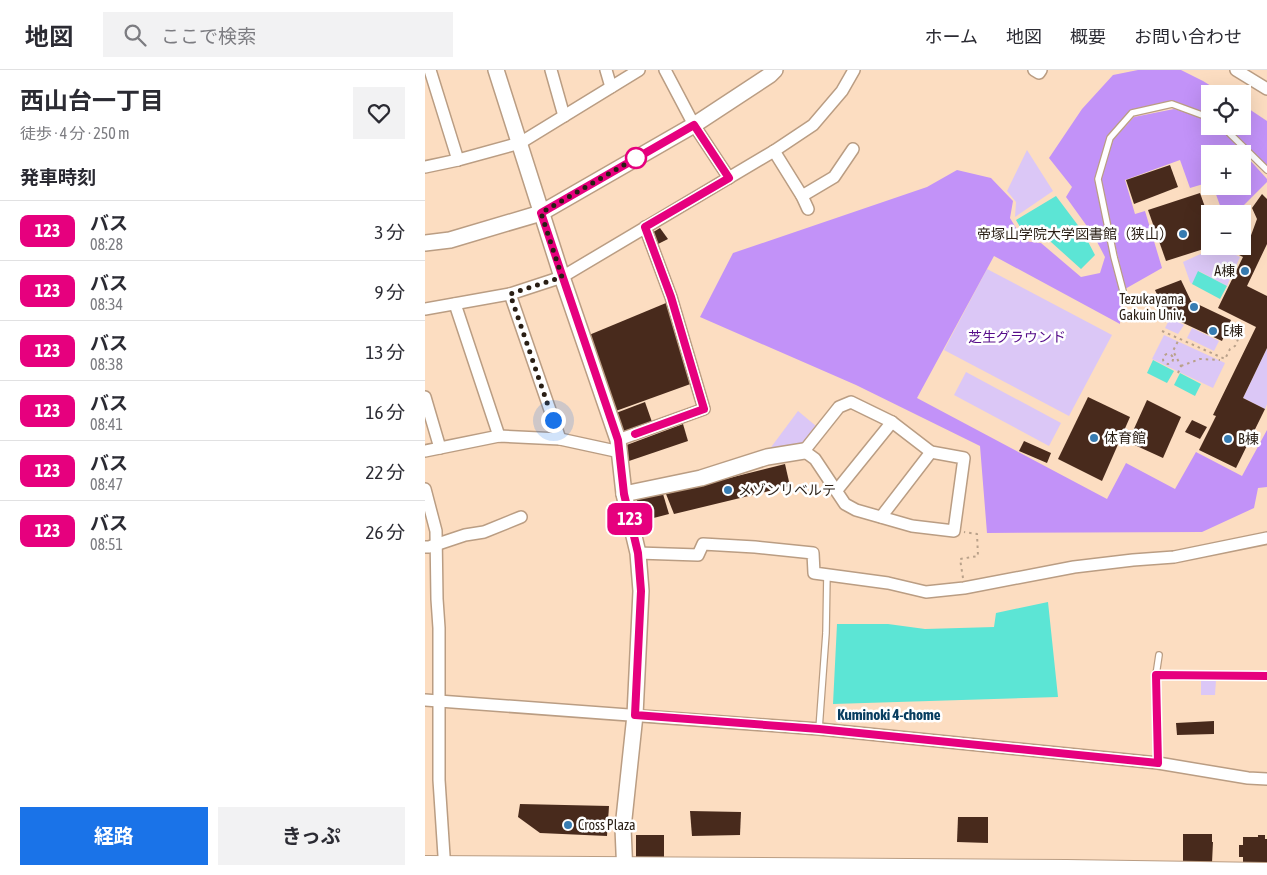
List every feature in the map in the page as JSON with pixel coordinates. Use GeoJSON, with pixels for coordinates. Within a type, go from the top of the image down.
{"type":"FeatureCollection","features":[{"type":"Feature","properties":{"kind":"highway"},"geometry":{"type":"LineString","coordinates":[[438,869],[1267,873]]}},
{"type":"Feature","properties":{"kind":"street"},"geometry":{"type":"LineString","coordinates":[[430,70],[430,93],[458,160]]}},
{"type":"Feature","properties":{"kind":"street"},"geometry":{"type":"LineString","coordinates":[[496,70],[541,213],[619,446],[624,494],[638,553],[641,591],[635,715],[623,828],[625,871]]}},
{"type":"Feature","properties":{"kind":"street"},"geometry":{"type":"LineString","coordinates":[[551,70],[564,116]]}},
{"type":"Feature","properties":{"kind":"street"},"geometry":{"type":"LineString","coordinates":[[606,70],[611,88]]}},
{"type":"Feature","properties":{"kind":"street"},"geometry":{"type":"LineString","coordinates":[[425,167],[520,143],[639,70]]}},
{"type":"Feature","properties":{"kind":"street"},"geometry":{"type":"LineString","coordinates":[[665,70],[694,125],[729,178]]}},
{"type":"Feature","properties":{"kind":"street"},"geometry":{"type":"LineString","coordinates":[[425,243],[450,240],[541,213],[694,125],[775,70]]}},
{"type":"Feature","properties":{"kind":"street"},"geometry":{"type":"LineString","coordinates":[[425,309],[510,294],[562,277],[774,151],[813,125],[842,91],[854,70]]}},
{"type":"Feature","properties":{"kind":"street"},"geometry":{"type":"LineString","coordinates":[[1034,70],[1039,73],[1041,70]]}},
{"type":"Feature","properties":{"kind":"street"},"geometry":{"type":"LineString","coordinates":[[1236,70],[1267,89]]}},
{"type":"Feature","properties":{"kind":"street"},"geometry":{"type":"LineString","coordinates":[[803,196],[833,177],[853,149]]}},
{"type":"Feature","properties":{"kind":"street"},"geometry":{"type":"LineString","coordinates":[[774,151],[803,196],[808,209]]}},
{"type":"Feature","properties":{"kind":"street"},"geometry":{"type":"LineString","coordinates":[[425,451],[499,436],[560,439],[619,446],[704,409],[671,297],[645,227]]}},
{"type":"Feature","properties":{"kind":"street"},"geometry":{"type":"LineString","coordinates":[[510,294],[560,439]]}},
{"type":"Feature","properties":{"kind":"street"},"geometry":{"type":"LineString","coordinates":[[455,304],[499,436]]}},
{"type":"Feature","properties":{"kind":"street"},"geometry":{"type":"LineString","coordinates":[[425,397],[440,448]]}},
{"type":"Feature","properties":{"kind":"street"},"geometry":{"type":"LineString","coordinates":[[624,494],[701,478],[767,457],[804,451],[839,406],[846,402],[851,402],[893,422],[931,452],[964,458],[954,531],[913,526],[856,510],[845,504],[815,459],[804,451]]}},
{"type":"Feature","properties":{"kind":"street"},"geometry":{"type":"LineString","coordinates":[[837,490],[893,422]]}},
{"type":"Feature","properties":{"kind":"street"},"geometry":{"type":"LineString","coordinates":[[881,517],[931,452]]}},
{"type":"Feature","properties":{"kind":"street"},"geometry":{"type":"LineString","coordinates":[[425,489],[436,531],[431,546],[440,702],[438,869]]}},
{"type":"Feature","properties":{"kind":"street"},"geometry":{"type":"LineString","coordinates":[[431,546],[465,534],[485,532],[521,517]]}},
{"type":"Feature","properties":{"kind":"street"},"geometry":{"type":"LineString","coordinates":[[638,553],[698,555],[703,544],[813,553],[814,573],[827,573],[888,582],[926,592],[964,588],[1074,567],[1175,557],[1267,538]]}},
{"type":"Feature","properties":{"kind":"street"},"geometry":{"type":"LineString","coordinates":[[425,700],[819,729],[1158,763],[1248,778],[1267,779]]}},
{"type":"Feature","properties":{"kind":"lane"},"geometry":{"type":"LineString","coordinates":[[1123,291],[1114,257],[1099,179],[1110,138],[1132,113],[1172,104],[1201,115]]}},
{"type":"Feature","properties":{"kind":"lane"},"geometry":{"type":"LineString","coordinates":[[1231,135],[1267,170]]}},
{"type":"Feature","properties":{"kind":"lane"},"geometry":{"type":"LineString","coordinates":[[819,729],[826,633],[827,573]]}},
{"type":"Feature","properties":{"kind":"lane"},"geometry":{"type":"LineString","coordinates":[[1158,763],[1156,675],[1159,655]]}},
{"type":"Feature","properties":{"kind":"lane"},"geometry":{"type":"LineString","coordinates":[[1156,675],[1267,676]]}},
{"type":"Feature","properties":{"kind":"path"},"geometry":{"type":"LineString","coordinates":[[1162,331],[1225,359],[1230,349],[1235,346],[1245,324]]}},
{"type":"Feature","properties":{"kind":"path"},"geometry":{"type":"LineString","coordinates":[[1178,341],[1173,351],[1181,366]]}},
{"type":"Feature","properties":{"kind":"path"},"geometry":{"type":"LineString","coordinates":[[1178,373],[1181,366],[1200,359],[1220,360]]}},
{"type":"Feature","properties":{"kind":"path"},"geometry":{"type":"LineString","coordinates":[[954,531],[977,534],[978,556],[960,559],[964,588]]}},
{"type":"Feature","properties":{"kind":"green space"},"geometry":{"type":"Polygon","coordinates":[[[1027,150],[1053,191],[1015,217],[1016,202],[1007,191],[1027,150]]]}},
{"type":"Feature","properties":{"kind":"green space"},"geometry":{"type":"Polygon","coordinates":[[[1201,254],[1236,255],[1240,257],[1227,286],[1199,271],[1192,284],[1183,262],[1201,254]]]}},
{"type":"Feature","properties":{"kind":"green space","name":"芝生グラウンド"},"geometry":{"type":"Polygon","coordinates":[[[987,269],[1112,335],[1069,416],[944,350],[987,269]]]}},
{"type":"Feature","properties":{"kind":"green space"},"geometry":{"type":"Polygon","coordinates":[[[1170,318],[1184,325],[1178,334],[1165,328],[1170,318]]]}},
{"type":"Feature","properties":{"kind":"green space"},"geometry":{"type":"Polygon","coordinates":[[[1192,328],[1219,341],[1214,351],[1187,338],[1192,328]]]}},
{"type":"Feature","properties":{"kind":"green space"},"geometry":{"type":"Polygon","coordinates":[[[1164,335],[1225,363],[1213,388],[1152,359],[1164,335]]]}},
{"type":"Feature","properties":{"kind":"green space"},"geometry":{"type":"Polygon","coordinates":[[[1267,348],[1267,404],[1265,409],[1243,398],[1267,348]]]}},
{"type":"Feature","properties":{"kind":"green space"},"geometry":{"type":"Polygon","coordinates":[[[966,372],[1061,423],[1049,446],[954,395],[966,372]]]}},
{"type":"Feature","properties":{"kind":"green space"},"geometry":{"type":"Polygon","coordinates":[[[798,411],[816,426],[798,448],[769,450],[798,411]]]}},
{"type":"Feature","properties":{"kind":"green space"},"geometry":{"type":"Polygon","coordinates":[[[1201,680],[1216,680],[1215,695],[1201,695],[1201,680]]]}},
{"type":"Feature","properties":{"kind":"shaded area"},"geometry":{"type":"Polygon","coordinates":[[[1138,70],[1181,70],[1209,85],[1201,85],[1201,115],[1172,104],[1132,113],[1110,138],[1098,179],[1122,290],[1120,324],[994,256],[917,398],[1107,499],[1126,463],[1175,489],[1196,452],[1242,476],[1267,430],[1267,487],[1258,488],[1254,508],[1202,532],[987,533],[980,446],[856,385],[700,317],[733,253],[927,187],[957,170],[991,178],[1013,201],[1010,218],[1024,241],[1041,243],[1081,277],[1100,273],[1105,257],[1094,236],[1066,197],[1072,187],[1049,158],[1082,109],[1113,75],[1138,70]]]}},
{"type":"Feature","properties":{"kind":"shaded area"},"geometry":{"type":"Polygon","coordinates":[[[1174,109],[1201,117],[1201,135],[1227,135],[1236,145],[1201,145],[1201,185],[1190,188],[1180,160],[1125,180],[1135,214],[1145,211],[1162,268],[1125,289],[1101,180],[1113,140],[1134,117],[1174,109]]]}},
{"type":"Feature","properties":{"kind":"shaded area"},"geometry":{"type":"Polygon","coordinates":[[[1251,110],[1267,121],[1267,169],[1251,154],[1251,145],[1242,145],[1231,135],[1251,135],[1251,110]]]}},
{"type":"Feature","properties":{"kind":"shaded area"},"geometry":{"type":"Polygon","coordinates":[[[1251,161],[1267,179],[1267,182],[1244,205],[1220,205],[1216,195],[1251,195],[1251,161]]]}},
{"type":"Feature","properties":{"kind":"water"},"geometry":{"type":"Polygon","coordinates":[[[1056,196],[1083,232],[1095,255],[1081,269],[1051,242],[1026,237],[1016,220],[1056,196]]]}},
{"type":"Feature","properties":{"kind":"water"},"geometry":{"type":"Polygon","coordinates":[[[1198,271],[1227,286],[1220,299],[1192,284],[1198,271]]]}},
{"type":"Feature","properties":{"kind":"water"},"geometry":{"type":"Polygon","coordinates":[[[1153,360],[1174,371],[1167,383],[1147,373],[1153,360]]]}},
{"type":"Feature","properties":{"kind":"water"},"geometry":{"type":"Polygon","coordinates":[[[1180,373],[1201,384],[1195,396],[1174,385],[1180,373]]]}},
{"type":"Feature","properties":{"kind":"water"},"geometry":{"type":"Polygon","coordinates":[[[1048,602],[1058,697],[833,704],[837,624],[888,624],[925,629],[994,627],[996,613],[1048,602]]]}},
{"type":"Feature","properties":{"kind":"building"},"geometry":{"type":"Polygon","coordinates":[[[1170,165],[1178,187],[1134,204],[1126,180],[1170,165]]]}},
{"type":"Feature","properties":{"kind":"building","name":"帝塚山学院大学図書館（狭山）"},"geometry":{"type":"Polygon","coordinates":[[[1200,193],[1204,205],[1201,205],[1201,250],[1166,261],[1148,210],[1200,193]]]}},
{"type":"Feature","properties":{"kind":"building"},"geometry":{"type":"Polygon","coordinates":[[[1262,194],[1267,199],[1267,244],[1247,286],[1267,296],[1267,348],[1243,398],[1265,409],[1236,468],[1199,450],[1216,416],[1213,415],[1256,327],[1218,308],[1243,257],[1239,255],[1251,255],[1251,235],[1257,219],[1252,208],[1262,194]]]}},
{"type":"Feature","properties":{"kind":"building"},"geometry":{"type":"Polygon","coordinates":[[[660,228],[668,239],[656,245],[650,234],[660,228]]]}},
{"type":"Feature","properties":{"kind":"building","name":"E棟"},"geometry":{"type":"Polygon","coordinates":[[[1181,280],[1191,301],[1231,320],[1222,341],[1166,315],[1155,290],[1181,280]]]}},
{"type":"Feature","properties":{"kind":"building"},"geometry":{"type":"Polygon","coordinates":[[[666,303],[696,382],[613,412],[589,335],[666,303]]]}},
{"type":"Feature","properties":{"kind":"building","name":"体育館"},"geometry":{"type":"Polygon","coordinates":[[[1088,397],[1130,417],[1102,481],[1058,459],[1088,397]]]}},
{"type":"Feature","properties":{"kind":"building"},"geometry":{"type":"Polygon","coordinates":[[[1147,400],[1181,417],[1163,458],[1128,442],[1147,400]]]}},
{"type":"Feature","properties":{"kind":"building"},"geometry":{"type":"Polygon","coordinates":[[[645,402],[652,422],[621,434],[616,413],[645,402]]]}},
{"type":"Feature","properties":{"kind":"building"},"geometry":{"type":"Polygon","coordinates":[[[1192,420],[1207,427],[1200,439],[1185,432],[1192,420]]]}},
{"type":"Feature","properties":{"kind":"building"},"geometry":{"type":"Polygon","coordinates":[[[683,424],[688,441],[629,461],[624,446],[683,424]]]}},
{"type":"Feature","properties":{"kind":"building"},"geometry":{"type":"Polygon","coordinates":[[[1024,441],[1051,453],[1047,463],[1019,451],[1024,441]]]}},
{"type":"Feature","properties":{"kind":"building","name":"メゾンリベルテ"},"geometry":{"type":"Polygon","coordinates":[[[785,464],[790,486],[674,514],[666,494],[785,464]]]}},
{"type":"Feature","properties":{"kind":"building"},"geometry":{"type":"Polygon","coordinates":[[[663,494],[669,514],[642,521],[636,497],[663,494]]]}},
{"type":"Feature","properties":{"kind":"building"},"geometry":{"type":"Polygon","coordinates":[[[1214,721],[1214,734],[1177,735],[1176,723],[1214,721]]]}},
{"type":"Feature","properties":{"kind":"building","name":"Cross Plaza"},"geometry":{"type":"Polygon","coordinates":[[[520,804],[609,806],[607,836],[540,833],[518,817],[520,804]]]}},
{"type":"Feature","properties":{"kind":"building"},"geometry":{"type":"Polygon","coordinates":[[[690,811],[741,812],[740,835],[692,836],[690,811]]]}},
{"type":"Feature","properties":{"kind":"building"},"geometry":{"type":"Polygon","coordinates":[[[958,817],[988,817],[988,843],[957,842],[958,817]]]}},
{"type":"Feature","properties":{"kind":"building"},"geometry":{"type":"Polygon","coordinates":[[[1183,834],[1212,834],[1212,863],[1183,864],[1183,834]]]}},
{"type":"Feature","properties":{"kind":"building"},"geometry":{"type":"Polygon","coordinates":[[[636,835],[664,835],[664,860],[636,860],[636,835]]]}},
{"type":"Feature","properties":{"kind":"building"},"geometry":{"type":"Polygon","coordinates":[[[1258,835],[1265,835],[1265,839],[1267,839],[1267,864],[1243,864],[1243,857],[1239,857],[1239,845],[1243,845],[1243,837],[1258,837],[1258,835]]]}},
{"type":"Feature","properties":{"kind":"bus line","name":"123"},"geometry":{"type":"LineString","coordinates":[[635,434],[704,409],[671,297],[645,227],[729,178],[694,125],[541,213],[618,440],[624,494],[638,553],[641,591],[635,715],[819,729],[1158,763],[1156,675],[1267,676]]}},
{"type":"Feature","properties":{"kind":"place","name":"帝塚山学院大学図書館（狭山）"},"geometry":{"type":"Point","coordinates":[1183,234]}},
{"type":"Feature","properties":{"kind":"place","name":"A棟"},"geometry":{"type":"Point","coordinates":[1245,271]}},
{"type":"Feature","properties":{"kind":"place","name":"Tezukayama Gakuin Univ."},"geometry":{"type":"Point","coordinates":[1194,307]}},
{"type":"Feature","properties":{"kind":"place","name":"E棟"},"geometry":{"type":"Point","coordinates":[1213,331]}},
{"type":"Feature","properties":{"kind":"place","name":"体育館"},"geometry":{"type":"Point","coordinates":[1094,438]}},
{"type":"Feature","properties":{"kind":"place","name":"B棟"},"geometry":{"type":"Point","coordinates":[1228,439]}},
{"type":"Feature","properties":{"kind":"place","name":"メゾンリベルテ"},"geometry":{"type":"Point","coordinates":[728,490]}},
{"type":"Feature","properties":{"kind":"place","name":"Cross Plaza"},"geometry":{"type":"Point","coordinates":[568,825]}},
{"type":"Feature","properties":{"kind":"district","name":"Kuminoki 4-chome"},"geometry":{"type":"Point","coordinates":[889,714]}},
{"type":"Feature","properties":{"kind":"route"},"geometry":{"type":"LineString","coordinates":[[553,420],[510,294],[562,277],[541,213],[643,154],[636,158]]}}]}
